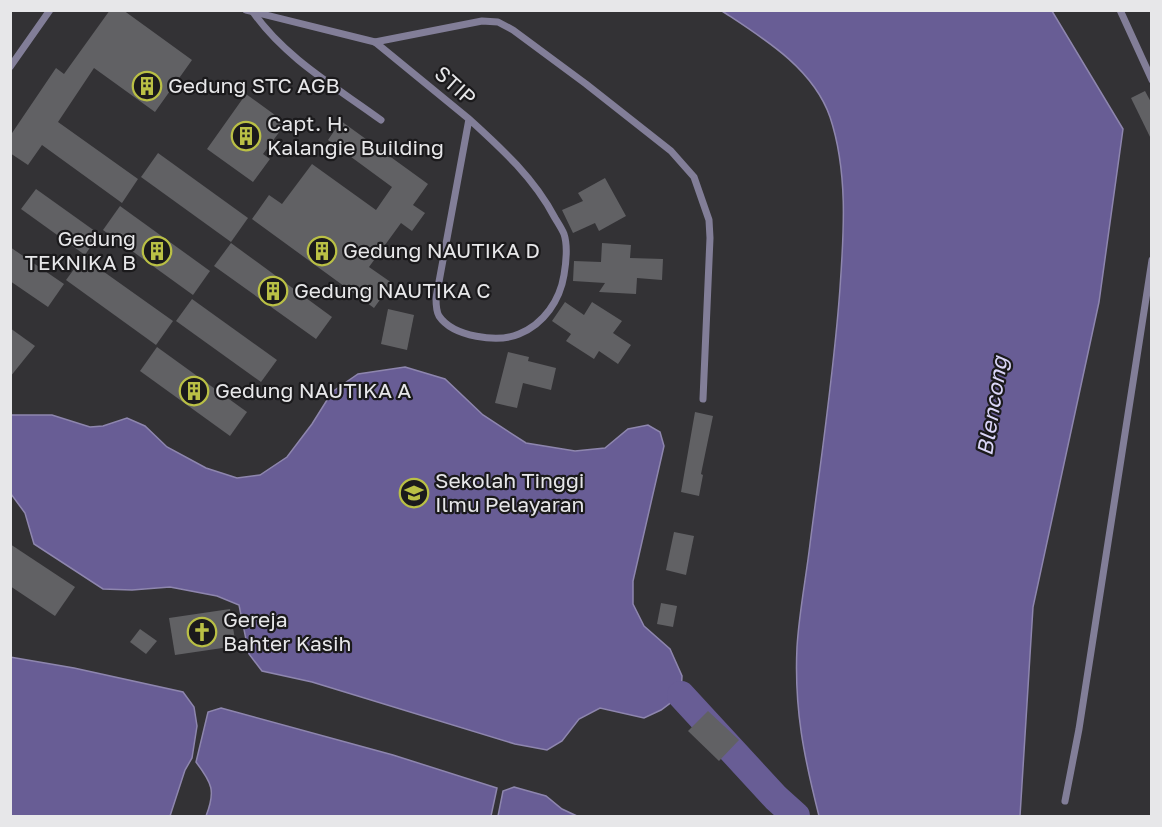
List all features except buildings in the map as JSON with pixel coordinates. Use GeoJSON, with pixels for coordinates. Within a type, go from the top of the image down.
{"type":"FeatureCollection","features":[{"type":"Feature","properties":{"kind":"lane"},"geometry":{"type":"LineString","coordinates":[[10,67],[50,10]]}},
{"type":"Feature","properties":{"kind":"lane"},"geometry":{"type":"LineString","coordinates":[[1120,10],[1152,80]]}},
{"type":"Feature","properties":{"kind":"lane"},"geometry":{"type":"LineString","coordinates":[[249,11],[267,33],[289,53],[381,120]]}},
{"type":"Feature","properties":{"kind":"lane","name":"STIP"},"geometry":{"type":"LineString","coordinates":[[249,11],[375,42],[469,119],[528,176],[548,205],[564,235],[566,264],[562,289],[552,308],[520,334],[504,339],[483,338],[461,332],[439,316],[437,307],[436,298],[469,119]]}},
{"type":"Feature","properties":{"kind":"lane"},"geometry":{"type":"LineString","coordinates":[[375,42],[482,21],[498,22],[513,30],[586,84],[679,159],[694,177],[709,229],[710,258],[703,399]]}},
{"type":"Feature","properties":{"kind":"lane"},"geometry":{"type":"LineString","coordinates":[[1065,801],[1079,729],[1152,260]]}},
{"type":"Feature","properties":{"kind":"water","name":"Blencong"},"geometry":{"type":"Polygon","coordinates":[[[722,11],[1052,11],[1123,129],[1099,302],[1033,607],[1020,816],[819,816],[801,733],[796,670],[801,608],[827,416],[837,320],[843,224],[840,159],[830,117],[812,84],[770,43],[722,11]]]}},
{"type":"Feature","properties":{"kind":"water"},"geometry":{"type":"Polygon","coordinates":[[[405,367],[445,379],[483,415],[526,443],[575,451],[605,448],[628,429],[648,425],[660,432],[664,446],[633,581],[633,604],[644,626],[670,649],[682,676],[681,695],[661,710],[644,718],[600,708],[579,719],[562,741],[547,750],[515,744],[312,682],[262,671],[249,654],[239,605],[217,596],[170,587],[132,590],[103,589],[34,544],[25,513],[11,494],[11,415],[52,415],[90,427],[103,426],[127,418],[145,426],[167,447],[206,468],[237,478],[260,475],[287,457],[332,392],[358,374],[405,367]]]}},
{"type":"Feature","properties":{"kind":"water"},"geometry":{"type":"Polygon","coordinates":[[[10,657],[74,668],[183,692],[194,707],[197,726],[192,758],[185,770],[170,816],[11,816],[10,657]]]}},
{"type":"Feature","properties":{"kind":"water"},"geometry":{"type":"Polygon","coordinates":[[[221,708],[393,755],[497,788],[491,816],[206,816],[211,800],[211,788],[196,762],[208,712],[221,708]]]}},
{"type":"Feature","properties":{"kind":"water"},"geometry":{"type":"Polygon","coordinates":[[[514,787],[546,796],[562,809],[577,816],[498,816],[503,791],[514,787]]]}},
{"type":"Feature","properties":{"kind":"waterway"},"geometry":{"type":"LineString","coordinates":[[681,695],[776,798],[796,816]]}},
{"type":"Feature","properties":{"kind":"place","name":"Gedung STC AGB"},"geometry":{"type":"Point","coordinates":[147,86]}},
{"type":"Feature","properties":{"kind":"place","name":"Capt. H. Kalangie Building"},"geometry":{"type":"Point","coordinates":[246,136]}},
{"type":"Feature","properties":{"kind":"place","name":"Gedung TEKNIKA B"},"geometry":{"type":"Point","coordinates":[157,251]}},
{"type":"Feature","properties":{"kind":"place","name":"Gedung NAUTIKA D"},"geometry":{"type":"Point","coordinates":[322,251]}},
{"type":"Feature","properties":{"kind":"place","name":"Gedung NAUTIKA C"},"geometry":{"type":"Point","coordinates":[273,291]}},
{"type":"Feature","properties":{"kind":"place","name":"Gedung NAUTIKA A"},"geometry":{"type":"Point","coordinates":[194,391]}},
{"type":"Feature","properties":{"kind":"place","name":"Sekolah Tinggi Ilmu Pelayaran"},"geometry":{"type":"Point","coordinates":[414,493]}},
{"type":"Feature","properties":{"kind":"place","name":"Gereja Bahter Kasih"},"geometry":{"type":"Point","coordinates":[202,632]}}]}
